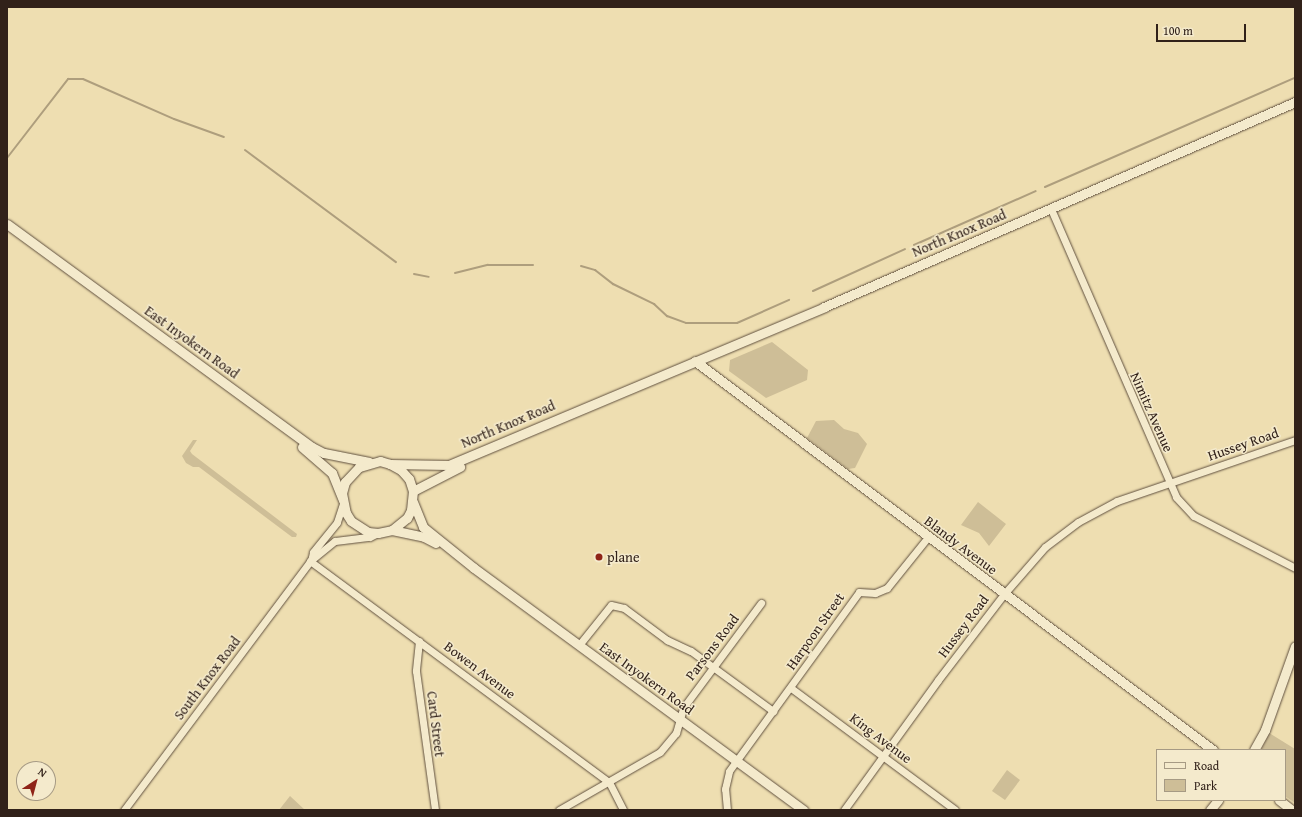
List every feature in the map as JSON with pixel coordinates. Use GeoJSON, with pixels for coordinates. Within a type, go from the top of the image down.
{"type":"FeatureCollection","features":[{"type":"Feature","properties":{"kind":"street","name":"North Knox Road"},"geometry":{"type":"LineString","coordinates":[[390,464],[449,465],[1051,209],[1295,102]]}},
{"type":"Feature","properties":{"kind":"street","name":"Nimitz Avenue"},"geometry":{"type":"LineString","coordinates":[[1051,209],[1169,484],[1176,497],[1194,516],[1295,568]]}},
{"type":"Feature","properties":{"kind":"street","name":"East Inyokern Road"},"geometry":{"type":"LineString","coordinates":[[7,224],[312,447],[324,453],[369,462]]}},
{"type":"Feature","properties":{"kind":"street","name":"East Inyokern Road"},"geometry":{"type":"LineString","coordinates":[[7,231],[320,460],[332,473],[343,502]]}},
{"type":"Feature","properties":{"kind":"street","name":"Blandy Avenue"},"geometry":{"type":"LineString","coordinates":[[695,361],[1211,749]]}},
{"type":"Feature","properties":{"kind":"street","name":"North Knox Road"},"geometry":{"type":"LineString","coordinates":[[413,491],[456,468],[630,392],[633,388]]}},
{"type":"Feature","properties":{"kind":"street","name":"Hussey Road"},"geometry":{"type":"LineString","coordinates":[[844,810],[1004,594],[1045,547],[1078,522],[1117,501],[1295,440]]}},
{"type":"Feature","properties":{"kind":"street"},"geometry":{"type":"LineString","coordinates":[[369,462],[390,464],[405,475],[413,491],[414,502],[407,518],[392,530],[378,533],[368,532],[355,524],[346,513],[343,502],[345,482],[351,473],[369,462]]}},
{"type":"Feature","properties":{"kind":"street"},"geometry":{"type":"LineString","coordinates":[[1176,497],[1179,485],[1192,476]]}},
{"type":"Feature","properties":{"kind":"street","name":"South Knox Road"},"geometry":{"type":"LineString","coordinates":[[310,561],[313,552],[337,522],[343,502]]}},
{"type":"Feature","properties":{"kind":"street","name":"East Inyokern Road"},"geometry":{"type":"LineString","coordinates":[[414,502],[423,527],[474,568],[804,810]]}},
{"type":"Feature","properties":{"kind":"street","name":"East Inyokern Road"},"geometry":{"type":"LineString","coordinates":[[392,530],[430,539],[474,568]]}},
{"type":"Feature","properties":{"kind":"street","name":"South Knox Road"},"geometry":{"type":"LineString","coordinates":[[124,810],[310,561],[335,541],[370,537],[378,533]]}},
{"type":"Feature","properties":{"kind":"street","name":"Harpoon Street"},"geometry":{"type":"LineString","coordinates":[[727,810],[726,778],[859,592],[875,593],[887,588],[928,537]]}},
{"type":"Feature","properties":{"kind":"street","name":"Bowen Avenue"},"geometry":{"type":"LineString","coordinates":[[310,561],[608,782],[623,810]]}},
{"type":"Feature","properties":{"kind":"street","name":"Parsons Road"},"geometry":{"type":"LineString","coordinates":[[559,810],[660,752],[673,739],[678,719],[683,708],[762,603]]}},
{"type":"Feature","properties":{"kind":"street"},"geometry":{"type":"LineString","coordinates":[[579,645],[611,605],[624,608],[667,640],[691,651],[773,711]]}},
{"type":"Feature","properties":{"kind":"street","name":"Card Street"},"geometry":{"type":"LineString","coordinates":[[419,642],[416,671],[434,810]]}},
{"type":"Feature","properties":{"kind":"street"},"geometry":{"type":"LineString","coordinates":[[1255,749],[1265,730],[1295,646]]}},
{"type":"Feature","properties":{"kind":"street","name":"King Avenue"},"geometry":{"type":"LineString","coordinates":[[791,688],[955,810]]}},
{"type":"Feature","properties":{"kind":"street"},"geometry":{"type":"LineString","coordinates":[[1210,810],[1217,801]]}},
{"type":"Feature","properties":{"kind":"street"},"geometry":{"type":"LineString","coordinates":[[1280,801],[1292,810]]}},
{"type":"Feature","properties":{"kind":"green space"},"geometry":{"type":"Polygon","coordinates":[[[772,342],[808,370],[807,380],[766,398],[729,371],[730,360],[772,342]]]}},
{"type":"Feature","properties":{"kind":"green space"},"geometry":{"type":"Polygon","coordinates":[[[834,420],[844,429],[858,433],[867,444],[855,468],[848,469],[807,438],[816,421],[834,420]]]}},
{"type":"Feature","properties":{"kind":"green space"},"geometry":{"type":"Polygon","coordinates":[[[193,440],[197,440],[190,451],[192,454],[297,534],[296,537],[292,537],[199,467],[193,467],[186,463],[182,456],[193,440]]]}},
{"type":"Feature","properties":{"kind":"green space"},"geometry":{"type":"Polygon","coordinates":[[[978,502],[1006,524],[989,546],[979,533],[961,525],[978,502]]]}},
{"type":"Feature","properties":{"kind":"green space"},"geometry":{"type":"Polygon","coordinates":[[[1269,733],[1295,749],[1295,803],[1286,797],[1286,749],[1261,749],[1269,733]]]}},
{"type":"Feature","properties":{"kind":"green space"},"geometry":{"type":"Polygon","coordinates":[[[1007,770],[1020,780],[1005,800],[992,791],[1007,770]]]}},
{"type":"Feature","properties":{"kind":"green space"},"geometry":{"type":"Polygon","coordinates":[[[290,796],[305,810],[279,810],[290,796]]]}},
{"type":"Feature","properties":{"kind":"waterway"},"geometry":{"type":"LineString","coordinates":[[1045,187],[1295,78]]}},
{"type":"Feature","properties":{"kind":"waterway"},"geometry":{"type":"LineString","coordinates":[[7,158],[68,79],[83,79],[174,119],[224,137]]}},
{"type":"Feature","properties":{"kind":"waterway"},"geometry":{"type":"LineString","coordinates":[[245,150],[396,262]]}},
{"type":"Feature","properties":{"kind":"waterway"},"geometry":{"type":"LineString","coordinates":[[914,245],[1036,191]]}},
{"type":"Feature","properties":{"kind":"waterway"},"geometry":{"type":"LineString","coordinates":[[813,291],[905,249]]}},
{"type":"Feature","properties":{"kind":"waterway"},"geometry":{"type":"LineString","coordinates":[[455,273],[488,265],[533,265]]}},
{"type":"Feature","properties":{"kind":"waterway"},"geometry":{"type":"LineString","coordinates":[[581,266],[595,270],[613,284],[654,304],[667,316],[686,323],[737,323],[789,300]]}},
{"type":"Feature","properties":{"kind":"waterway"},"geometry":{"type":"LineString","coordinates":[[414,274],[429,277]]}},
{"type":"Feature","properties":{"kind":"place","name":"plane"},"geometry":{"type":"Point","coordinates":[599,557]}}]}
